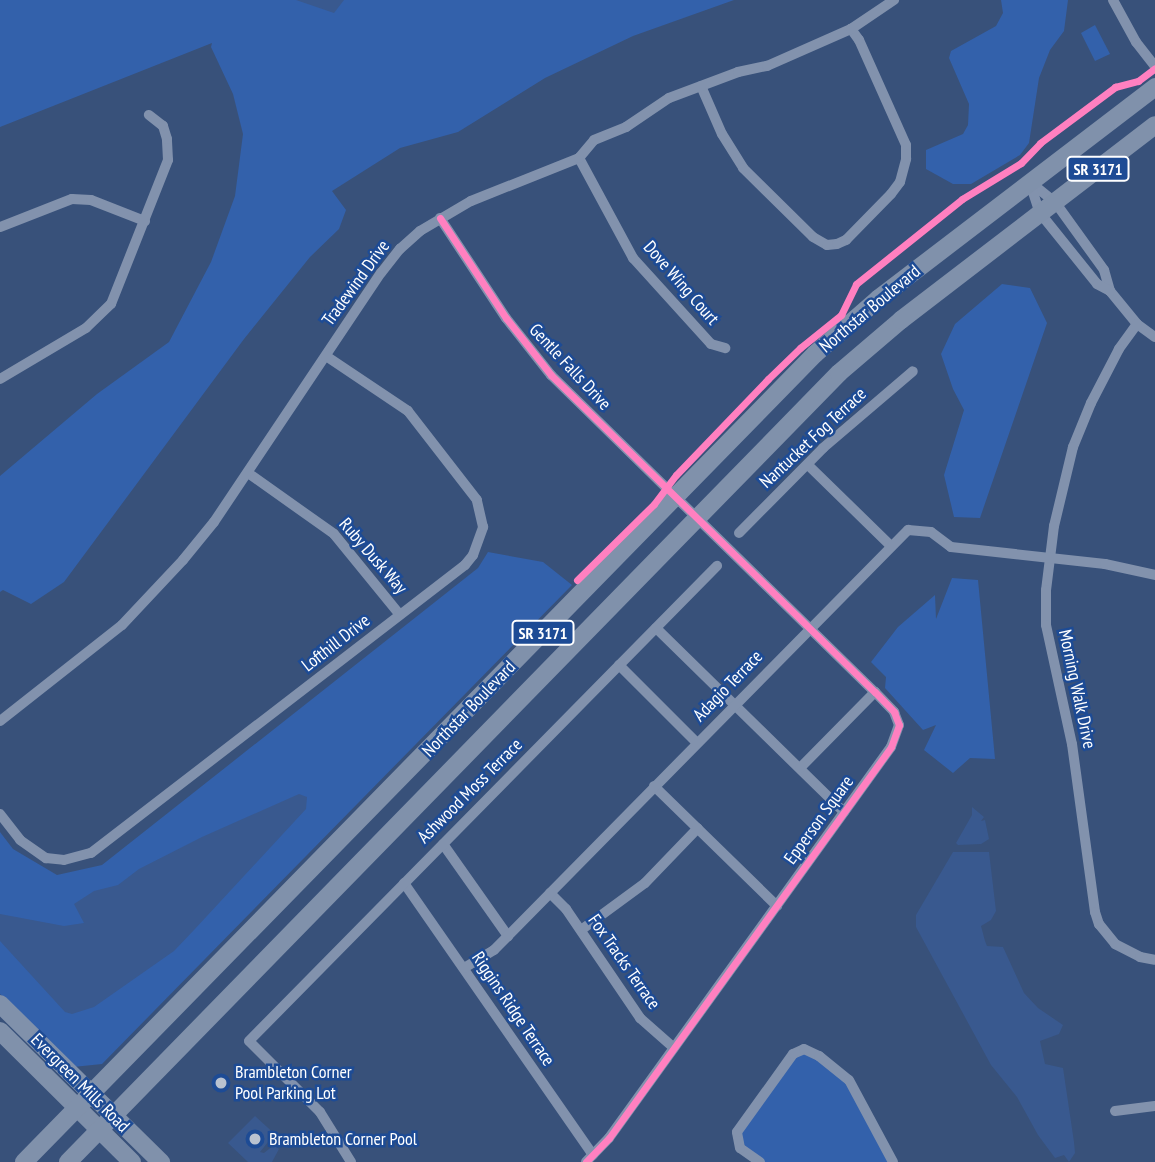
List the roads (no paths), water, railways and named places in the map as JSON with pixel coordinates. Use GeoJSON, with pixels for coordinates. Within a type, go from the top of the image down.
{"type":"FeatureCollection","features":[{"type":"Feature","properties":{"kind":"main road","name":"Northstar Boulevard"},"geometry":{"type":"LineString","coordinates":[[24,1162],[825,345],[878,299],[1155,86]]}},
{"type":"Feature","properties":{"kind":"main road","name":"Northstar Boulevard"},"geometry":{"type":"LineString","coordinates":[[68,1162],[839,373],[901,320],[1155,125]]}},
{"type":"Feature","properties":{"kind":"main road","name":"Evergreen Mills Road"},"geometry":{"type":"LineString","coordinates":[[0,1004],[161,1162]]}},
{"type":"Feature","properties":{"kind":"main road","name":"Evergreen Mills Road"},"geometry":{"type":"LineString","coordinates":[[0,1031],[132,1162]]}},
{"type":"Feature","properties":{"kind":"street","name":"Tradewind Drive"},"geometry":{"type":"LineString","coordinates":[[0,721],[122,625],[153,595],[214,522],[400,249],[440,218],[471,201],[579,158],[594,140],[626,127],[669,98],[767,66],[851,29],[894,0]]}},
{"type":"Feature","properties":{"kind":"street"},"geometry":{"type":"LineString","coordinates":[[1113,0],[1136,42],[1155,66]]}},
{"type":"Feature","properties":{"kind":"street"},"geometry":{"type":"LineString","coordinates":[[701,86],[722,134],[743,168],[813,237],[827,245],[837,244],[846,240],[891,194],[900,182],[906,159],[906,145],[859,40],[851,29]]}},
{"type":"Feature","properties":{"kind":"street"},"geometry":{"type":"LineString","coordinates":[[0,379],[86,328],[105,312],[118,290],[168,160],[163,126],[149,115]]}},
{"type":"Feature","properties":{"kind":"street","name":"Dove Wing Court"},"geometry":{"type":"LineString","coordinates":[[579,158],[632,258],[710,344],[725,348]]}},
{"type":"Feature","properties":{"kind":"street"},"geometry":{"type":"LineString","coordinates":[[1030,182],[1097,284],[1110,291],[1137,324],[1155,337]]}},
{"type":"Feature","properties":{"kind":"street"},"geometry":{"type":"LineString","coordinates":[[1030,182],[1047,208],[1104,270],[1110,291]]}},
{"type":"Feature","properties":{"kind":"street"},"geometry":{"type":"LineString","coordinates":[[0,227],[72,199],[91,200],[145,221]]}},
{"type":"Feature","properties":{"kind":"street","name":"Gentle Falls Drive"},"geometry":{"type":"LineString","coordinates":[[440,218],[506,318],[551,375],[698,519]]}},
{"type":"Feature","properties":{"kind":"street","name":"Morning Walk Drive"},"geometry":{"type":"LineString","coordinates":[[1137,324],[1119,349],[1082,423],[1058,501],[1046,590],[1047,644],[1072,744],[1095,912],[1099,924],[1115,944],[1140,957],[1155,960]]}},
{"type":"Feature","properties":{"kind":"street","name":"Lofthill Drive"},"geometry":{"type":"LineString","coordinates":[[0,814],[20,840],[46,858],[64,860],[91,853],[465,565],[474,555],[483,527],[477,500],[408,411],[326,356]]}},
{"type":"Feature","properties":{"kind":"street","name":"Nantucket Fog Terrace"},"geometry":{"type":"LineString","coordinates":[[739,533],[808,465],[913,371]]}},
{"type":"Feature","properties":{"kind":"street"},"geometry":{"type":"LineString","coordinates":[[808,465],[890,545]]}},
{"type":"Feature","properties":{"kind":"street","name":"Ruby Dusk Way"},"geometry":{"type":"LineString","coordinates":[[247,473],[334,534],[400,615]]}},
{"type":"Feature","properties":{"kind":"street","name":"Epperson Square"},"geometry":{"type":"LineString","coordinates":[[589,1159],[609,1138],[844,812],[897,735],[899,725],[894,712],[698,519]]}},
{"type":"Feature","properties":{"kind":"street","name":"Adagio Terrace"},"geometry":{"type":"LineString","coordinates":[[464,968],[487,955],[508,936],[890,545],[908,530],[931,531],[951,547],[1050,559]]}},
{"type":"Feature","properties":{"kind":"street"},"geometry":{"type":"LineString","coordinates":[[1050,559],[1105,564],[1155,575]]}},
{"type":"Feature","properties":{"kind":"street","name":"Ashwood Moss Terrace"},"geometry":{"type":"LineString","coordinates":[[351,1162],[320,1112],[249,1041],[717,566]]}},
{"type":"Feature","properties":{"kind":"street"},"geometry":{"type":"LineString","coordinates":[[656,628],[844,812]]}},
{"type":"Feature","properties":{"kind":"street"},"geometry":{"type":"LineString","coordinates":[[619,665],[696,743]]}},
{"type":"Feature","properties":{"kind":"street"},"geometry":{"type":"LineString","coordinates":[[800,768],[874,692]]}},
{"type":"Feature","properties":{"kind":"street"},"geometry":{"type":"LineString","coordinates":[[654,786],[777,905]]}},
{"type":"Feature","properties":{"kind":"street"},"geometry":{"type":"LineString","coordinates":[[581,930],[645,883],[698,828]]}},
{"type":"Feature","properties":{"kind":"street"},"geometry":{"type":"LineString","coordinates":[[443,844],[508,936]]}},
{"type":"Feature","properties":{"kind":"street","name":"Riggins Ridge Terrace"},"geometry":{"type":"LineString","coordinates":[[404,883],[464,968],[589,1159]]}},
{"type":"Feature","properties":{"kind":"street","name":"Fox Tracks Terrace"},"geometry":{"type":"LineString","coordinates":[[550,892],[581,930],[640,1018],[674,1048]]}},
{"type":"Feature","properties":{"kind":"street"},"geometry":{"type":"LineString","coordinates":[[760,1162],[740,1148],[737,1132],[793,1054],[804,1049],[819,1056],[849,1080],[893,1162]]}},
{"type":"Feature","properties":{"kind":"street"},"geometry":{"type":"LineString","coordinates":[[1115,1111],[1155,1106]]}},
{"type":"Feature","properties":{"kind":"place","name":"Brambleton Corner Pool Parking Lot"},"geometry":{"type":"Point","coordinates":[221,1083]}},
{"type":"Feature","properties":{"kind":"place","name":"Brambleton Corner Pool"},"geometry":{"type":"Point","coordinates":[255,1139]}}]}
